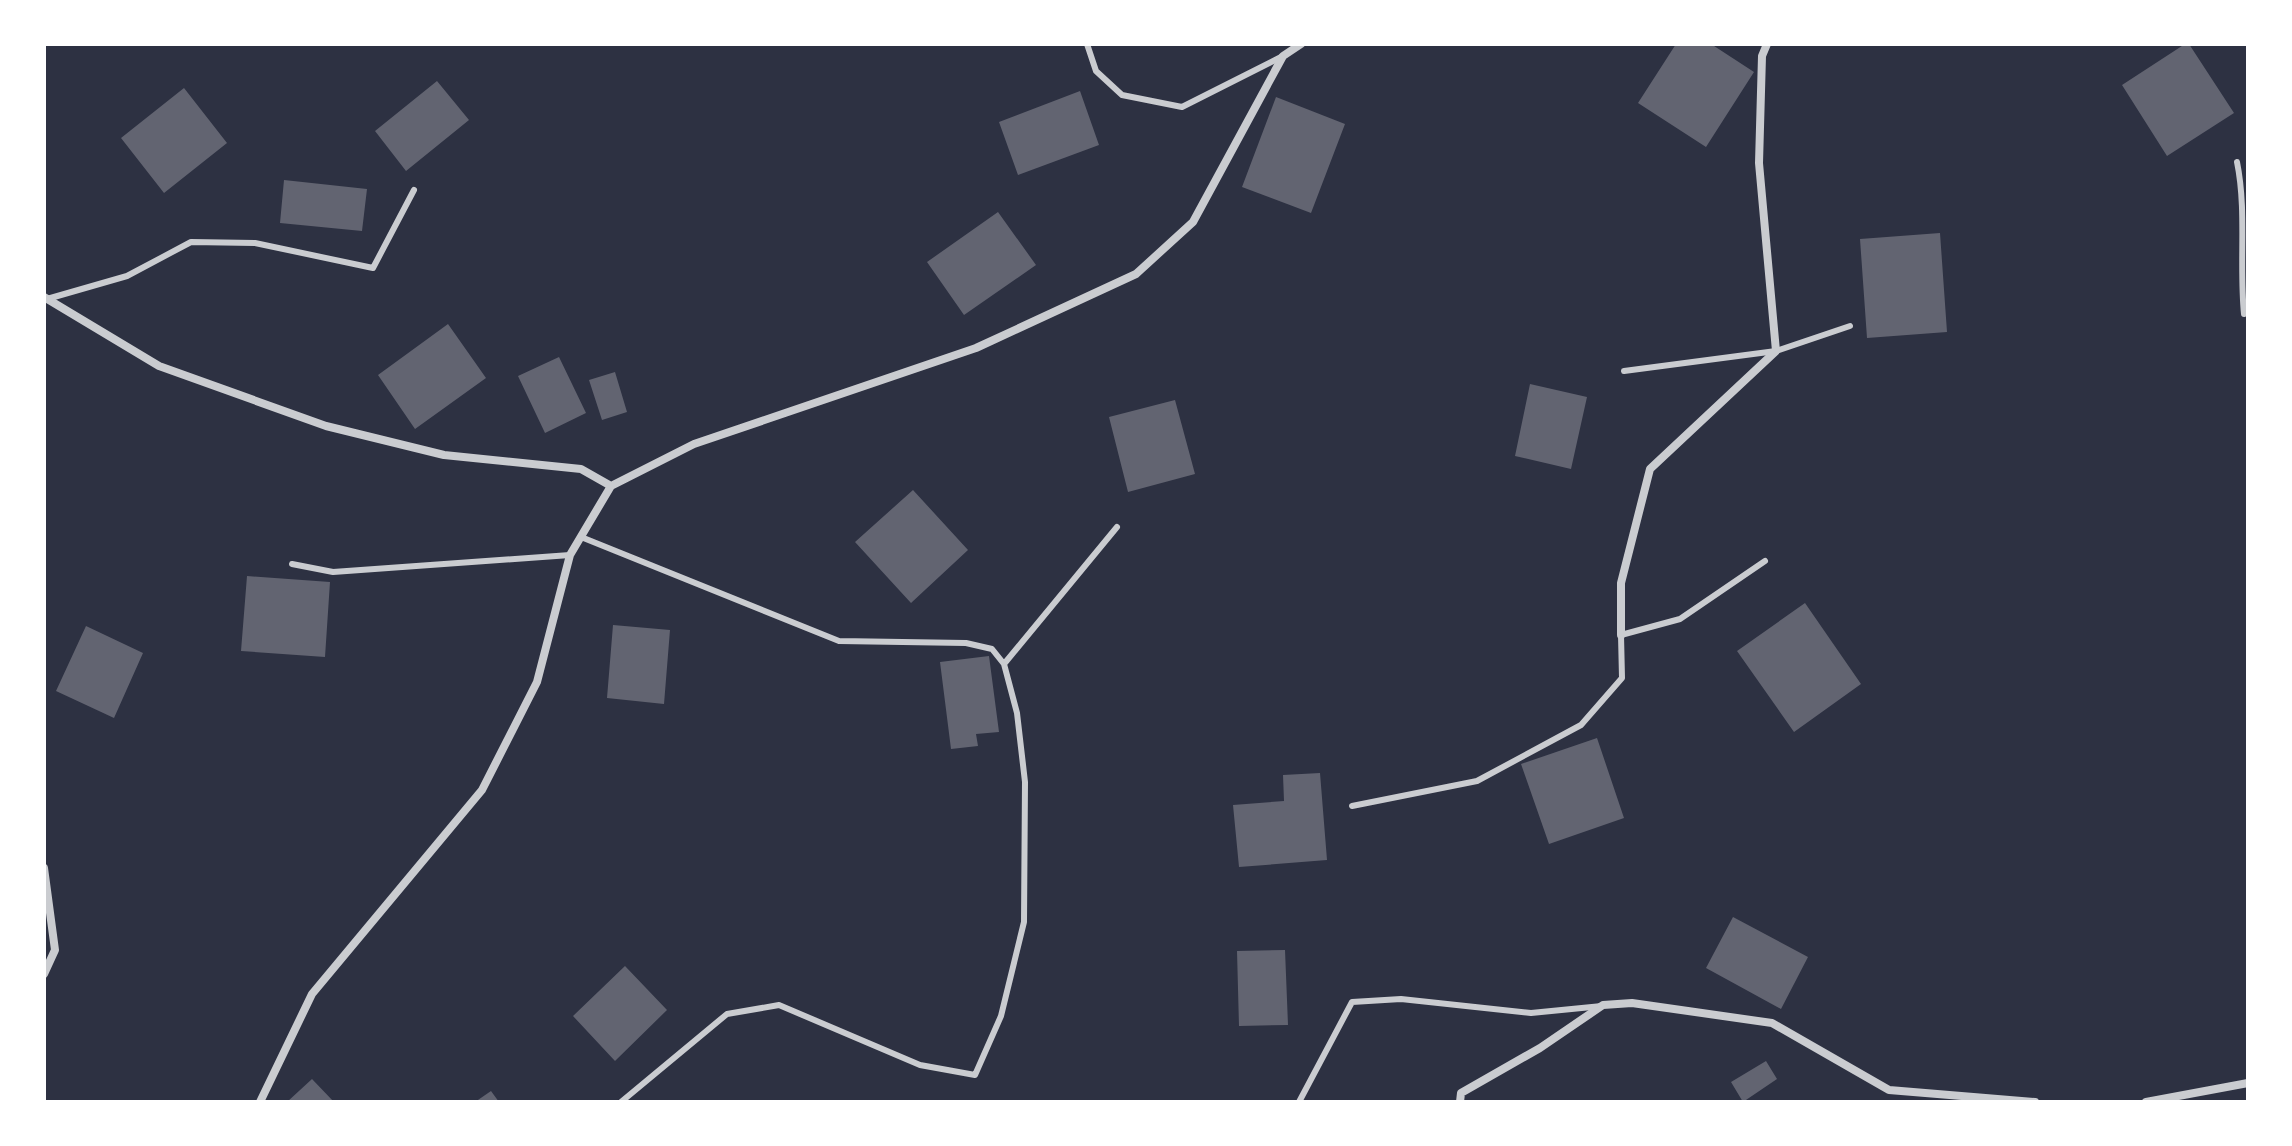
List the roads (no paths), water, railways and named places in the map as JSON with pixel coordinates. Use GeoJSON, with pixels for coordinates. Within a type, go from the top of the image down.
{"type":"FeatureCollection","features":[{"type":"Feature","properties":{"kind":"street"},"geometry":{"type":"LineString","coordinates":[[260,1102],[312,994],[482,790],[537,682],[570,555],[611,486],[694,444],[976,348],[1136,274],[1193,222],[1283,56],[1301,44]]}},
{"type":"Feature","properties":{"kind":"street"},"geometry":{"type":"LineString","coordinates":[[1621,635],[1621,583],[1650,469],[1776,351],[1759,163],[1762,56],[1767,44]]}},
{"type":"Feature","properties":{"kind":"street"},"geometry":{"type":"LineString","coordinates":[[46,298],[159,366],[326,426],[444,455],[581,469],[611,486]]}},
{"type":"Feature","properties":{"kind":"street"},"geometry":{"type":"LineString","coordinates":[[44,868],[55,950],[44,974]]}},
{"type":"Feature","properties":{"kind":"street"},"geometry":{"type":"LineString","coordinates":[[1460,1102],[1461,1093],[1540,1048],[1603,1005],[1632,1003],[1772,1023],[1889,1090],[2035,1102]]}},
{"type":"Feature","properties":{"kind":"street"},"geometry":{"type":"LineString","coordinates":[[2146,1102],[2248,1083]]}},
{"type":"Feature","properties":{"kind":"lane"},"geometry":{"type":"LineString","coordinates":[[1087,44],[1096,71],[1122,95],[1182,107],[1283,56]]}},
{"type":"Feature","properties":{"kind":"lane"},"geometry":{"type":"LineString","coordinates":[[2237,162],[2241,180],[2240,278],[2244,314],[2248,312]]}},
{"type":"Feature","properties":{"kind":"lane"},"geometry":{"type":"LineString","coordinates":[[46,298],[127,276],[191,242],[255,243],[373,268],[414,190]]}},
{"type":"Feature","properties":{"kind":"lane"},"geometry":{"type":"LineString","coordinates":[[1624,371],[1776,351],[1850,326]]}},
{"type":"Feature","properties":{"kind":"lane"},"geometry":{"type":"LineString","coordinates":[[1004,664],[1117,527]]}},
{"type":"Feature","properties":{"kind":"lane"},"geometry":{"type":"LineString","coordinates":[[581,537],[839,641],[966,643],[992,649],[1004,664],[1017,713],[1025,782],[1024,922],[1001,1016],[975,1075],[920,1065],[779,1005],[727,1014],[621,1102]]}},
{"type":"Feature","properties":{"kind":"lane"},"geometry":{"type":"LineString","coordinates":[[292,564],[333,572],[570,555]]}},
{"type":"Feature","properties":{"kind":"lane"},"geometry":{"type":"LineString","coordinates":[[1352,806],[1477,781],[1581,725],[1622,678],[1621,635],[1680,619],[1765,561]]}},
{"type":"Feature","properties":{"kind":"lane"},"geometry":{"type":"LineString","coordinates":[[1299,1102],[1352,1002],[1401,999],[1531,1013],[1603,1005]]}}]}
